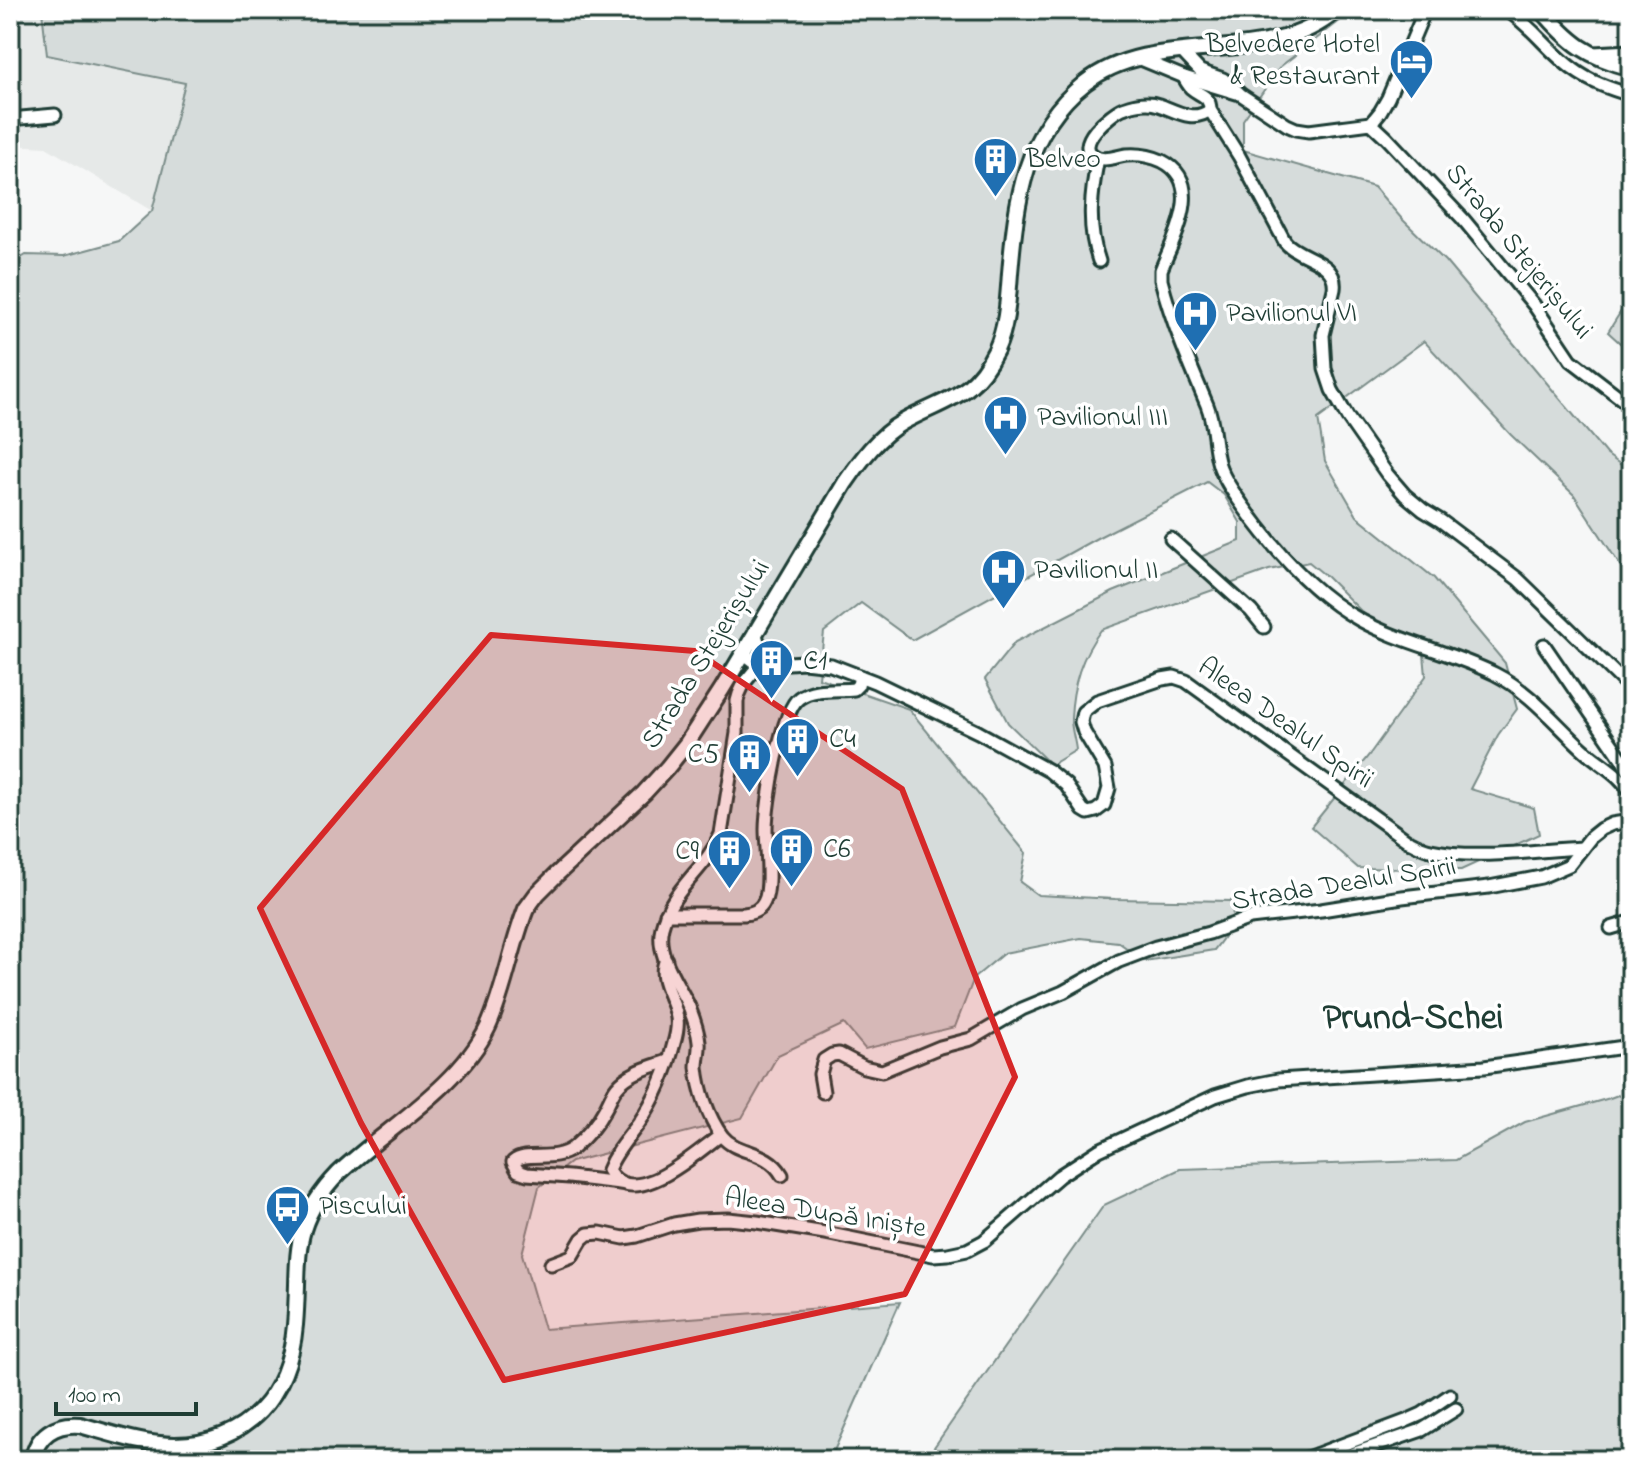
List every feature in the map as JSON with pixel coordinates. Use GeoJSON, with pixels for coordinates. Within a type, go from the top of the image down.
{"type":"FeatureCollection","features":[{"type":"Feature","properties":{"kind":"main road","name":"Strada Stejerișului"},"geometry":{"type":"LineString","coordinates":[[33,1460],[39,1441],[59,1426],[80,1425],[154,1443],[189,1444],[231,1432],[267,1404],[283,1380],[290,1360],[299,1243],[311,1207],[339,1173],[465,1063],[488,1026],[526,909],[547,884],[667,768],[687,743],[845,483],[867,452],[901,423],[951,399],[981,376],[1002,336],[1020,193],[1031,154],[1050,119],[1074,93],[1111,67],[1138,58],[1249,45],[1287,37],[1318,24],[1337,10]]}},
{"type":"Feature","properties":{"kind":"main road"},"geometry":{"type":"LineString","coordinates":[[1542,10],[1569,40],[1589,54],[1631,68]]}},
{"type":"Feature","properties":{"kind":"street"},"geometry":{"type":"LineString","coordinates":[[1182,52],[1200,71],[1223,79],[1240,94],[1296,129],[1309,131],[1371,123],[1388,98],[1425,10]]}},
{"type":"Feature","properties":{"kind":"street"},"geometry":{"type":"LineString","coordinates":[[1507,10],[1574,70],[1611,89],[1631,95]]}},
{"type":"Feature","properties":{"kind":"street"},"geometry":{"type":"LineString","coordinates":[[1589,54],[1631,51]]}},
{"type":"Feature","properties":{"kind":"street"},"geometry":{"type":"LineString","coordinates":[[1138,58],[1184,77],[1240,94]]}},
{"type":"Feature","properties":{"kind":"street"},"geometry":{"type":"LineString","coordinates":[[1184,77],[1191,88],[1209,101],[1210,110],[1239,156],[1285,242],[1332,274],[1335,281],[1323,335],[1325,369],[1332,390],[1372,454],[1405,495],[1518,579],[1631,689]]}},
{"type":"Feature","properties":{"kind":"street"},"geometry":{"type":"LineString","coordinates":[[1210,110],[1204,114],[1187,115],[1151,103],[1123,108],[1104,120],[1093,134],[1089,148],[1098,158],[1132,154],[1157,159],[1177,172],[1186,191],[1183,210],[1161,270],[1161,280],[1208,409],[1218,463],[1226,482],[1265,536],[1339,607],[1379,629],[1495,674],[1518,689],[1616,775],[1631,793]]}},
{"type":"Feature","properties":{"kind":"street"},"geometry":{"type":"LineString","coordinates":[[10,119],[55,115]]}},
{"type":"Feature","properties":{"kind":"street","name":"Strada Stejerișului"},"geometry":{"type":"LineString","coordinates":[[1371,123],[1463,219],[1534,305],[1571,360],[1631,406]]}},
{"type":"Feature","properties":{"kind":"street"},"geometry":{"type":"LineString","coordinates":[[1098,158],[1093,183],[1091,228],[1099,261]]}},
{"type":"Feature","properties":{"kind":"street"},"geometry":{"type":"LineString","coordinates":[[1171,539],[1251,611],[1264,627]]}},
{"type":"Feature","properties":{"kind":"street"},"geometry":{"type":"LineString","coordinates":[[755,631],[762,656],[759,665],[744,683],[737,701],[737,733],[721,834],[715,848],[677,893],[666,914],[660,943],[694,1021],[699,1042],[697,1066],[701,1085],[709,1112],[721,1135],[767,1158],[782,1175]]}},
{"type":"Feature","properties":{"kind":"street"},"geometry":{"type":"LineString","coordinates":[[1544,645],[1631,775]]}},
{"type":"Feature","properties":{"kind":"street"},"geometry":{"type":"LineString","coordinates":[[743,653],[759,665]]}},
{"type":"Feature","properties":{"kind":"street","name":"Aleea Dealul Spirii"},"geometry":{"type":"LineString","coordinates":[[759,665],[804,662],[831,665],[860,676],[978,732],[1049,771],[1066,785],[1088,813],[1104,805],[1109,788],[1105,767],[1084,732],[1081,722],[1083,712],[1097,701],[1174,677],[1186,681],[1408,841],[1428,850],[1461,853],[1582,848]]}},
{"type":"Feature","properties":{"kind":"street"},"geometry":{"type":"LineString","coordinates":[[666,914],[744,914],[761,908],[768,893],[767,804],[787,716],[797,699],[804,695],[854,689],[860,676]]}},
{"type":"Feature","properties":{"kind":"street","name":"Strada Dealul Spirii"},"geometry":{"type":"LineString","coordinates":[[823,1092],[820,1074],[824,1060],[832,1055],[839,1054],[864,1067],[882,1071],[940,1047],[971,1039],[1022,1009],[1063,992],[1119,961],[1156,947],[1250,918],[1489,887],[1541,877],[1569,865],[1601,829],[1631,821]]}},
{"type":"Feature","properties":{"kind":"street"},"geometry":{"type":"LineString","coordinates":[[1611,928],[1631,922]]}},
{"type":"Feature","properties":{"kind":"street"},"geometry":{"type":"LineString","coordinates":[[621,1183],[608,1170],[658,1090],[677,1027],[677,1015],[662,976],[666,959]]}},
{"type":"Feature","properties":{"kind":"street","name":"Aleea După Iniște"},"geometry":{"type":"LineString","coordinates":[[551,1264],[572,1256],[588,1234],[624,1238],[674,1224],[728,1219],[825,1233],[933,1255],[948,1254],[967,1250],[984,1241],[1059,1176],[1099,1150],[1215,1096],[1278,1080],[1484,1067],[1631,1046]]}},
{"type":"Feature","properties":{"kind":"street"},"geometry":{"type":"LineString","coordinates":[[668,1061],[628,1077],[618,1085],[598,1121],[582,1140],[565,1153],[516,1158],[513,1162],[518,1171],[645,1184],[666,1175],[721,1135]]}},
{"type":"Feature","properties":{"kind":"street"},"geometry":{"type":"LineString","coordinates":[[1302,1460],[1422,1414],[1450,1395]]}},
{"type":"Feature","properties":{"kind":"street"},"geometry":{"type":"LineString","coordinates":[[1335,1460],[1422,1430],[1456,1409]]}},
{"type":"Feature","properties":{"kind":"highlighted area"},"geometry":{"type":"Polygon","coordinates":[[[491,635],[695,651],[902,789],[1015,1077],[905,1294],[504,1380],[361,1123],[260,908],[491,635]]]}},
{"type":"Feature","properties":{"kind":"shaded area"},"geometry":{"type":"Polygon","coordinates":[[[10,10],[42,10],[47,55],[185,83],[152,211],[46,147],[10,145],[10,10]]]}},
{"type":"Feature","properties":{"kind":"shaded area"},"geometry":{"type":"Polygon","coordinates":[[[42,10],[1354,10],[1281,66],[1243,120],[1243,150],[1374,187],[1445,261],[1606,454],[1631,472],[1631,579],[1574,495],[1511,435],[1424,341],[1318,419],[1325,461],[1357,516],[1434,578],[1505,663],[1517,709],[1498,735],[1470,789],[1534,808],[1539,834],[1461,870],[1358,868],[1311,827],[1369,755],[1426,676],[1424,654],[1374,624],[1309,562],[1269,570],[1101,630],[1083,660],[1073,695],[1071,723],[1076,750],[1051,765],[1008,723],[985,679],[1015,642],[1113,592],[1240,541],[1240,522],[1224,495],[1207,482],[1097,538],[912,640],[861,603],[824,632],[819,678],[909,709],[1026,853],[1020,882],[1038,895],[1233,901],[1233,909],[1229,927],[1214,950],[1145,961],[1118,942],[1081,938],[1004,953],[974,978],[955,1027],[865,1049],[844,1024],[778,1055],[742,1118],[571,1162],[539,1187],[522,1254],[544,1329],[900,1302],[830,1460],[10,1460],[10,265],[26,255],[64,256],[119,241],[152,211],[185,83],[47,55],[42,10]]]}},
{"type":"Feature","properties":{"kind":"shaded area"},"geometry":{"type":"Polygon","coordinates":[[[1623,308],[1631,315],[1631,353],[1608,332],[1623,308]]]}},
{"type":"Feature","properties":{"kind":"shaded area"},"geometry":{"type":"Polygon","coordinates":[[[1631,1090],[1631,1460],[925,1460],[1104,1205],[1180,1169],[1456,1160],[1525,1122],[1631,1090]]]}},
{"type":"Feature","properties":{"kind":"place","name":"Belvedere Hotel & Restaurant"},"geometry":{"type":"Point","coordinates":[1411,100]}},
{"type":"Feature","properties":{"kind":"place","name":"Belveo"},"geometry":{"type":"Point","coordinates":[995,199]}},
{"type":"Feature","properties":{"kind":"place","name":"Pavilionul VI"},"geometry":{"type":"Point","coordinates":[1195,353]}},
{"type":"Feature","properties":{"kind":"place","name":"Pavilionul III"},"geometry":{"type":"Point","coordinates":[1006,457]}},
{"type":"Feature","properties":{"kind":"place","name":"Pavilionul II"},"geometry":{"type":"Point","coordinates":[1003,610]}},
{"type":"Feature","properties":{"kind":"place","name":"C1"},"geometry":{"type":"Point","coordinates":[772,701]}},
{"type":"Feature","properties":{"kind":"place","name":"C4"},"geometry":{"type":"Point","coordinates":[798,779]}},
{"type":"Feature","properties":{"kind":"place","name":"C5"},"geometry":{"type":"Point","coordinates":[750,794]}},
{"type":"Feature","properties":{"kind":"place","name":"C6"},"geometry":{"type":"Point","coordinates":[792,889]}},
{"type":"Feature","properties":{"kind":"place","name":"C9"},"geometry":{"type":"Point","coordinates":[730,891]}},
{"type":"Feature","properties":{"kind":"place","name":"Piscului"},"geometry":{"type":"Point","coordinates":[288,1246]}},
{"type":"Feature","properties":{"kind":"district","name":"Prund-Schei"},"geometry":{"type":"Point","coordinates":[1413,1019]}}]}
